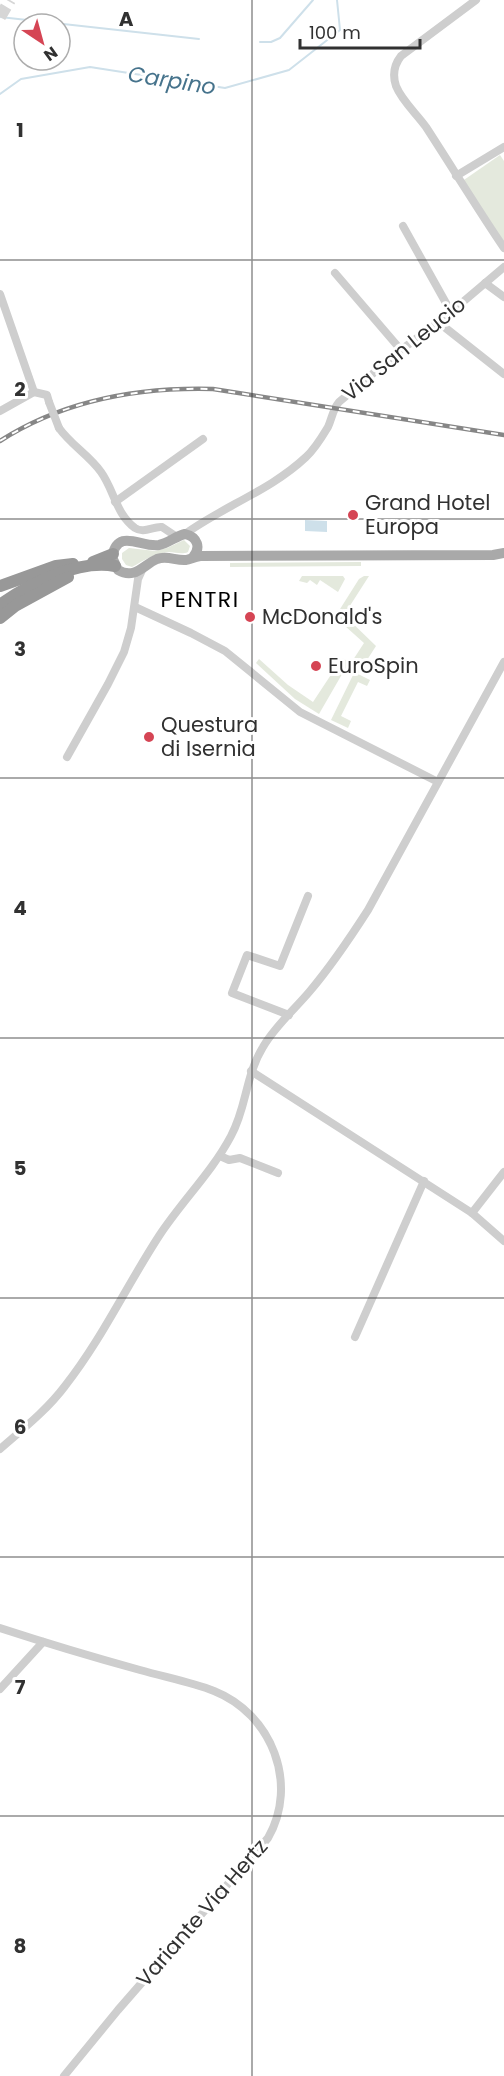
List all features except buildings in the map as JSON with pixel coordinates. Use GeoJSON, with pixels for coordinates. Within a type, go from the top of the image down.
{"type":"FeatureCollection","features":[{"type":"Feature","properties":{"kind":"highway"},"geometry":{"type":"LineString","coordinates":[[1,586],[56,566],[94,562],[117,564]]}},
{"type":"Feature","properties":{"kind":"highway"},"geometry":{"type":"LineString","coordinates":[[0,606],[40,581],[83,567],[117,564]]}},
{"type":"Feature","properties":{"kind":"highway"},"geometry":{"type":"LineString","coordinates":[[0,618],[15,606],[83,567]]}},
{"type":"Feature","properties":{"kind":"main road"},"geometry":{"type":"LineString","coordinates":[[190,543],[183,560],[169,557],[157,559],[130,574],[117,564],[115,547],[131,540],[158,545],[190,543],[212,556],[504,553]]}},
{"type":"Feature","properties":{"kind":"street"},"geometry":{"type":"LineString","coordinates":[[476,0],[401,56],[393,75],[396,87],[405,102],[424,124],[504,248]]}},
{"type":"Feature","properties":{"kind":"street"},"geometry":{"type":"LineString","coordinates":[[456,176],[504,147]]}},
{"type":"Feature","properties":{"kind":"street"},"geometry":{"type":"LineString","coordinates":[[403,225],[451,312]]}},
{"type":"Feature","properties":{"kind":"street","name":"Via San Leucio"},"geometry":{"type":"LineString","coordinates":[[190,543],[201,522],[209,516],[245,499],[307,457],[329,425],[334,408],[339,402],[504,267]]}},
{"type":"Feature","properties":{"kind":"street"},"geometry":{"type":"LineString","coordinates":[[335,273],[401,350]]}},
{"type":"Feature","properties":{"kind":"street"},"geometry":{"type":"LineString","coordinates":[[485,283],[504,297]]}},
{"type":"Feature","properties":{"kind":"street"},"geometry":{"type":"LineString","coordinates":[[0,294],[34,392]]}},
{"type":"Feature","properties":{"kind":"street"},"geometry":{"type":"LineString","coordinates":[[438,322],[504,374]]}},
{"type":"Feature","properties":{"kind":"street"},"geometry":{"type":"LineString","coordinates":[[0,411],[34,392],[47,395],[59,428],[68,440],[97,466],[111,489],[122,515],[136,529],[162,527],[190,543]]}},
{"type":"Feature","properties":{"kind":"street"},"geometry":{"type":"LineString","coordinates":[[115,502],[203,439]]}},
{"type":"Feature","properties":{"kind":"street"},"geometry":{"type":"LineString","coordinates":[[152,529],[159,535],[158,545]]}},
{"type":"Feature","properties":{"kind":"street"},"geometry":{"type":"LineString","coordinates":[[117,564],[133,580],[136,588]]}},
{"type":"Feature","properties":{"kind":"street"},"geometry":{"type":"LineString","coordinates":[[67,757],[120,658],[131,628],[136,588],[143,568]]}},
{"type":"Feature","properties":{"kind":"street"},"geometry":{"type":"LineString","coordinates":[[135,607],[225,651],[300,712],[438,782]]}},
{"type":"Feature","properties":{"kind":"street"},"geometry":{"type":"LineString","coordinates":[[0,1449],[31,1422],[65,1387],[107,1323],[160,1234],[220,1156],[240,1115],[251,1071],[264,1044],[312,989],[368,910],[504,662]]}},
{"type":"Feature","properties":{"kind":"street"},"geometry":{"type":"LineString","coordinates":[[289,1015],[232,993],[247,955],[280,966],[308,896]]}},
{"type":"Feature","properties":{"kind":"street"},"geometry":{"type":"LineString","coordinates":[[251,1071],[472,1213],[504,1241]]}},
{"type":"Feature","properties":{"kind":"street"},"geometry":{"type":"LineString","coordinates":[[220,1156],[229,1160],[240,1158],[278,1173]]}},
{"type":"Feature","properties":{"kind":"street"},"geometry":{"type":"LineString","coordinates":[[472,1213],[504,1172]]}},
{"type":"Feature","properties":{"kind":"street"},"geometry":{"type":"LineString","coordinates":[[355,1337],[424,1181]]}},
{"type":"Feature","properties":{"kind":"street","name":"Variante Via Hertz"},"geometry":{"type":"LineString","coordinates":[[0,1628],[215,1691],[249,1713],[261,1728],[272,1744],[281,1775],[279,1809],[275,1826],[268,1838],[118,2010],[64,2076]]}},
{"type":"Feature","properties":{"kind":"street"},"geometry":{"type":"LineString","coordinates":[[0,1689],[43,1642]]}},
{"type":"Feature","properties":{"kind":"shaded area"},"geometry":{"type":"Polygon","coordinates":[[[500,155],[504,161],[504,245],[461,182],[500,155]]]}},
{"type":"Feature","properties":{"kind":"shaded area"},"geometry":{"type":"Polygon","coordinates":[[[184,540],[190,546],[188,552],[185,553],[159,554],[132,567],[126,565],[122,559],[122,553],[129,548],[155,551],[184,540]]]}},
{"type":"Feature","properties":{"kind":"shaded area"},"geometry":{"type":"Polygon","coordinates":[[[361,562],[361,566],[230,567],[230,563],[361,562]]]}},
{"type":"Feature","properties":{"kind":"shaded area"},"geometry":{"type":"Polygon","coordinates":[[[302,576],[343,576],[345,579],[338,592],[320,580],[317,585],[310,580],[307,583],[299,581],[302,576]]]}},
{"type":"Feature","properties":{"kind":"shaded area"},"geometry":{"type":"Polygon","coordinates":[[[369,576],[344,615],[376,646],[358,674],[370,680],[367,686],[358,682],[341,716],[351,721],[348,728],[331,720],[354,673],[345,669],[319,714],[295,699],[256,663],[259,659],[288,685],[313,702],[342,658],[351,663],[364,643],[335,617],[359,579],[369,576]]]}},
{"type":"Feature","properties":{"kind":"water"},"geometry":{"type":"Polygon","coordinates":[[[305,520],[327,521],[327,532],[305,531],[305,520]]]}},
{"type":"Feature","properties":{"kind":"waterway"},"geometry":{"type":"LineString","coordinates":[[260,42],[271,42],[280,38],[313,0]]}},
{"type":"Feature","properties":{"kind":"waterway","name":"Carpino"},"geometry":{"type":"LineString","coordinates":[[0,94],[21,79],[90,67],[225,88],[289,70],[340,30],[337,0]]}},
{"type":"Feature","properties":{"kind":"waterway"},"geometry":{"type":"LineString","coordinates":[[0,17],[199,39]]}},
{"type":"Feature","properties":{"kind":"tunnel"},"geometry":{"type":"LineString","coordinates":[[0,17],[10,0]]}},
{"type":"Feature","properties":{"kind":"railway"},"geometry":{"type":"LineString","coordinates":[[0,441],[50,415],[76,406],[130,394],[185,389],[213,389],[504,435]]}},
{"type":"Feature","properties":{"kind":"place","name":"Grand Hotel Europa"},"geometry":{"type":"Point","coordinates":[353,515]}},
{"type":"Feature","properties":{"kind":"place","name":"McDonald's"},"geometry":{"type":"Point","coordinates":[250,617]}},
{"type":"Feature","properties":{"kind":"place","name":"EuroSpin"},"geometry":{"type":"Point","coordinates":[316,666]}},
{"type":"Feature","properties":{"kind":"place","name":"Questura di Isernia"},"geometry":{"type":"Point","coordinates":[149,737]}},
{"type":"Feature","properties":{"kind":"district","name":"PENTRI"},"geometry":{"type":"Point","coordinates":[200,599]}}]}
